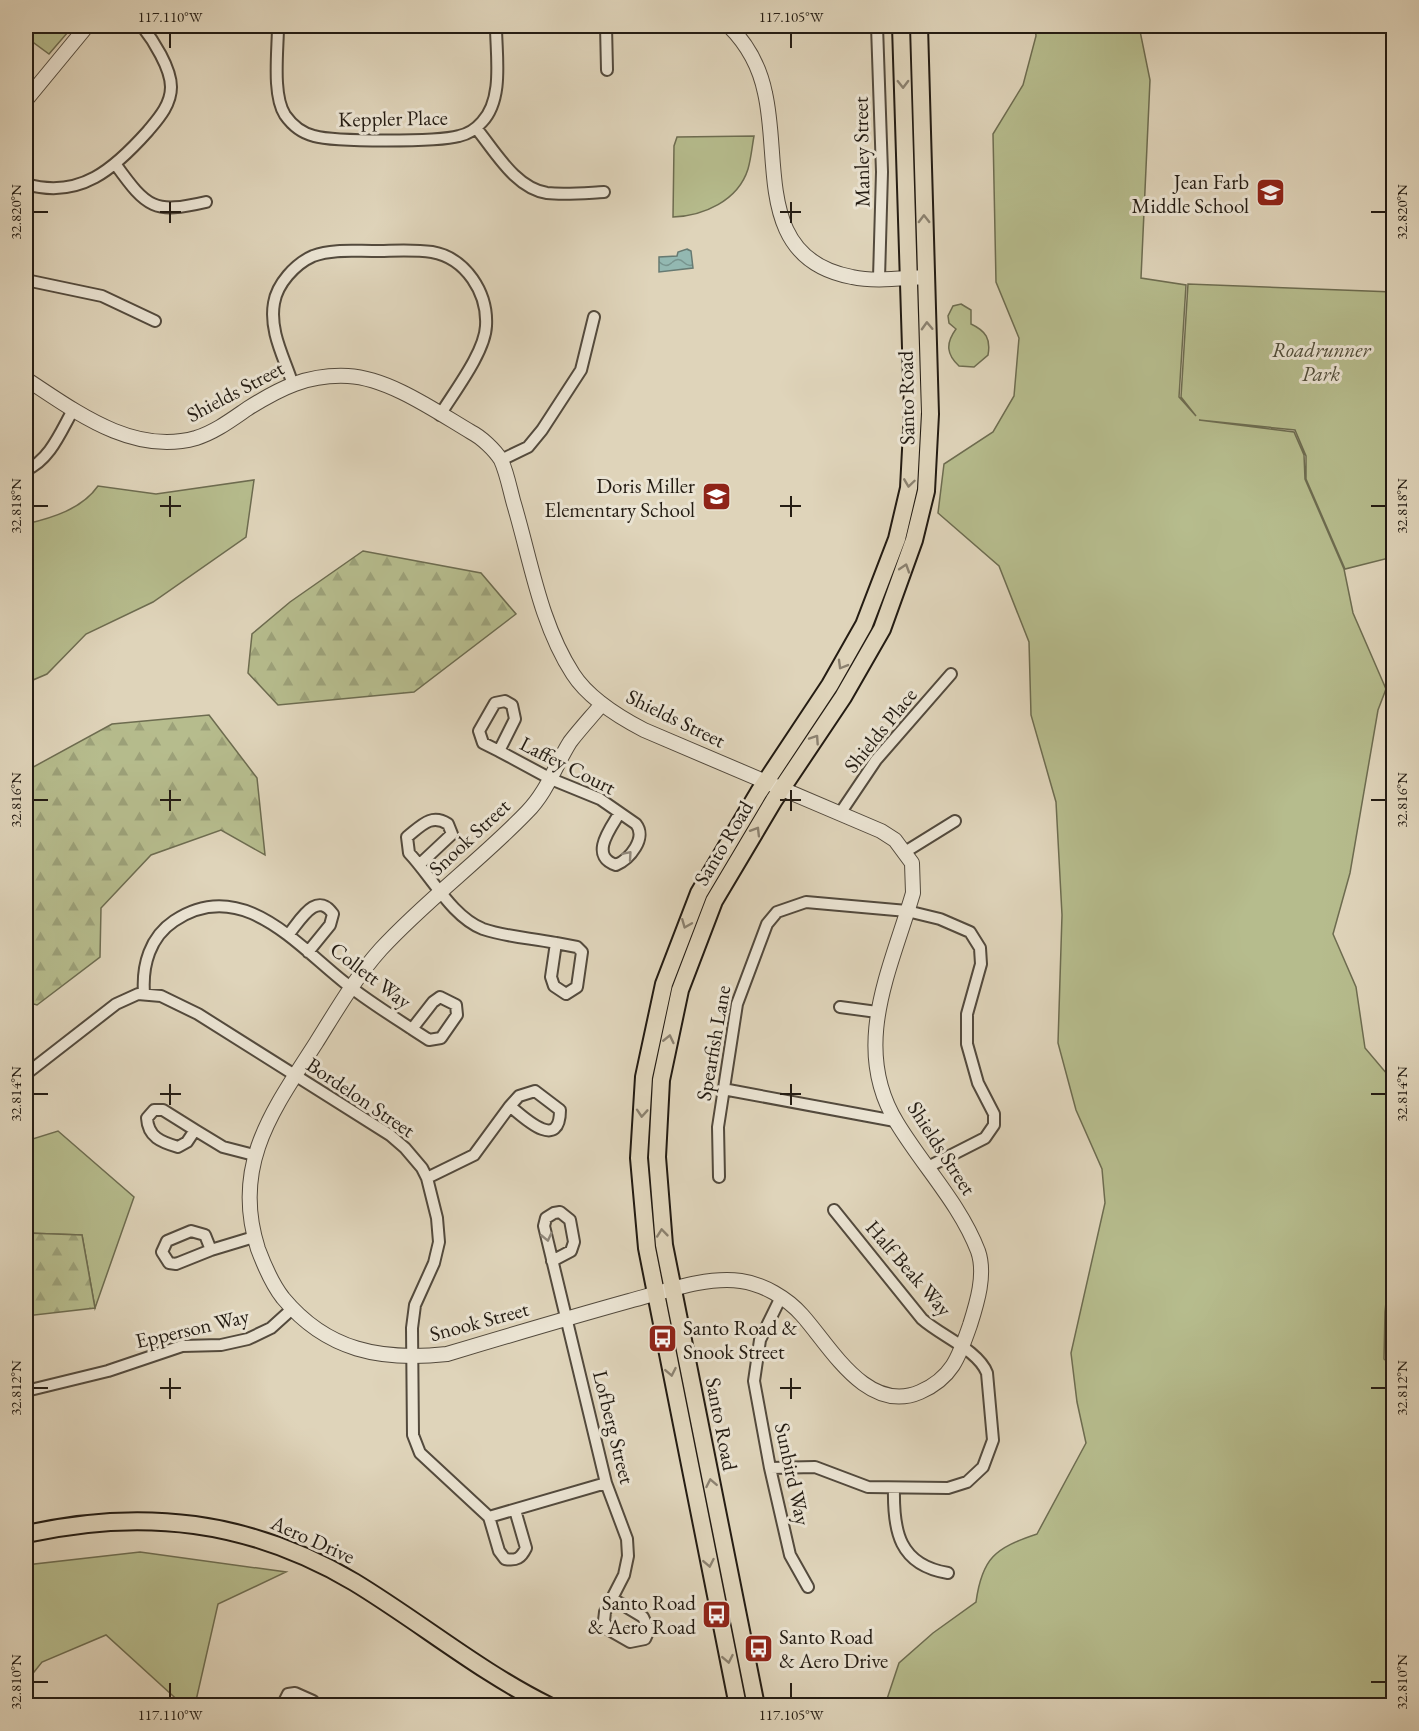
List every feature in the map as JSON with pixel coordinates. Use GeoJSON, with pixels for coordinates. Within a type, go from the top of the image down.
{"type":"FeatureCollection","features":[{"type":"Feature","properties":{"kind":"main road","name":"Santo Road"},"geometry":{"type":"LineString","coordinates":[[738,1706],[646,1248],[639,1158],[644,1077],[664,984],[699,893],[766,782],[830,685],[864,625],[897,538],[909,488],[912,458],[902,26]]}},
{"type":"Feature","properties":{"kind":"main road","name":"Santo Road"},"geometry":{"type":"LineString","coordinates":[[756,1706],[664,1245],[657,1157],[666,1054],[680,990],[714,901],[782,788],[843,697],[882,629],[915,540],[926,491],[929,461],[919,26]]}},
{"type":"Feature","properties":{"kind":"main road","name":"Aero Drive"},"geometry":{"type":"LineString","coordinates":[[26,1534],[109,1520],[147,1520],[210,1526],[265,1540],[303,1555],[354,1582],[517,1690],[549,1706]]}},
{"type":"Feature","properties":{"kind":"street"},"geometry":{"type":"LineString","coordinates":[[26,100],[87,26]]}},
{"type":"Feature","properties":{"kind":"street"},"geometry":{"type":"LineString","coordinates":[[26,184],[66,187],[88,182],[116,165],[159,118],[169,100],[171,86],[165,66],[141,26]]}},
{"type":"Feature","properties":{"kind":"street","name":"Keppler Place"},"geometry":{"type":"LineString","coordinates":[[278,26],[278,96],[283,111],[298,129],[315,137],[450,138],[476,128],[515,175],[535,190],[555,194],[604,192]]}},
{"type":"Feature","properties":{"kind":"street"},"geometry":{"type":"LineString","coordinates":[[476,128],[489,112],[494,99],[495,26]]}},
{"type":"Feature","properties":{"kind":"street"},"geometry":{"type":"LineString","coordinates":[[606,26],[607,70]]}},
{"type":"Feature","properties":{"kind":"street"},"geometry":{"type":"LineString","coordinates":[[729,26],[741,38],[755,63],[765,91],[771,126],[775,198],[784,227],[796,244],[815,262],[854,278],[925,278]]}},
{"type":"Feature","properties":{"kind":"street","name":"Manley Street"},"geometry":{"type":"LineString","coordinates":[[877,26],[882,172],[879,278]]}},
{"type":"Feature","properties":{"kind":"street"},"geometry":{"type":"LineString","coordinates":[[116,165],[142,197],[157,208],[175,209],[206,202]]}},
{"type":"Feature","properties":{"kind":"street"},"geometry":{"type":"LineString","coordinates":[[292,382],[274,331],[274,302],[284,280],[295,268],[313,256],[334,251],[433,253],[452,260],[470,275],[479,287],[485,306],[486,328],[482,345],[440,415]]}},
{"type":"Feature","properties":{"kind":"street"},"geometry":{"type":"LineString","coordinates":[[26,280],[102,296],[155,321]]}},
{"type":"Feature","properties":{"kind":"street"},"geometry":{"type":"LineString","coordinates":[[501,460],[528,447],[542,430],[581,370],[594,317]]}},
{"type":"Feature","properties":{"kind":"street","name":"Shields Street"},"geometry":{"type":"LineString","coordinates":[[26,379],[73,410],[112,430],[140,440],[178,441],[217,429],[292,382],[330,376],[366,379],[387,386],[475,434],[501,460],[542,607],[555,640],[574,676],[602,704],[644,730],[841,813],[896,840],[912,863],[914,880],[877,1012],[874,1044],[880,1081],[896,1121],[970,1230],[981,1258],[980,1288],[963,1348]]}},
{"type":"Feature","properties":{"kind":"street"},"geometry":{"type":"LineString","coordinates":[[26,470],[40,461],[52,448],[73,410]]}},
{"type":"Feature","properties":{"kind":"street","name":"Shields Place"},"geometry":{"type":"LineString","coordinates":[[841,813],[876,760],[951,674]]}},
{"type":"Feature","properties":{"kind":"street","name":"Laffey Court"},"geometry":{"type":"LineString","coordinates":[[499,751],[515,718],[512,705],[505,701],[495,703],[479,731],[483,743],[551,778],[589,793],[636,824],[640,829],[640,840],[625,861],[616,865],[609,863],[602,853],[603,841],[619,814]]}},
{"type":"Feature","properties":{"kind":"street","name":"Snook Street"},"geometry":{"type":"LineString","coordinates":[[602,704],[571,742],[541,797],[528,812],[441,891],[381,950],[351,988],[274,1112],[254,1155],[250,1195],[254,1237],[262,1261],[279,1293],[292,1309],[319,1331],[350,1347],[384,1357],[412,1358],[447,1354],[655,1294],[725,1280],[742,1281],[763,1287],[781,1298],[801,1314],[841,1363],[868,1386],[885,1393],[913,1395],[938,1384],[948,1374],[963,1348]]}},
{"type":"Feature","properties":{"kind":"street"},"geometry":{"type":"LineString","coordinates":[[420,864],[452,834],[448,824],[440,819],[430,819],[407,837],[409,853],[463,915],[481,928],[577,946],[582,952],[577,987],[566,994],[554,986],[551,977],[556,943]]}},
{"type":"Feature","properties":{"kind":"street"},"geometry":{"type":"LineString","coordinates":[[905,852],[955,821]]}},
{"type":"Feature","properties":{"kind":"street","name":"Spearfish Lane"},"geometry":{"type":"LineString","coordinates":[[719,1178],[718,1127],[737,1004],[756,946],[767,924],[777,912],[806,902],[907,911],[964,928],[970,932],[980,948],[981,964],[967,1014],[967,1044],[974,1072],[994,1114],[994,1125],[985,1138],[928,1167]]}},
{"type":"Feature","properties":{"kind":"street","name":"Collett Way"},"geometry":{"type":"LineString","coordinates":[[288,935],[313,905],[321,904],[328,907],[333,914],[330,925],[308,952]]}},
{"type":"Feature","properties":{"kind":"street","name":"Collett Way"},"geometry":{"type":"LineString","coordinates":[[144,993],[144,969],[152,946],[165,928],[188,912],[210,906],[228,907],[265,920],[288,935],[351,988],[429,1041],[436,1041],[457,1015],[456,1005],[440,997],[432,1002],[412,1029]]}},
{"type":"Feature","properties":{"kind":"street"},"geometry":{"type":"LineString","coordinates":[[26,1074],[116,1004],[144,993]]}},
{"type":"Feature","properties":{"kind":"street","name":"Bordelon Street"},"geometry":{"type":"LineString","coordinates":[[144,993],[174,1001],[390,1135],[405,1148],[427,1178],[437,1218],[439,1242],[434,1263],[414,1305],[413,1435],[420,1453],[489,1517]]}},
{"type":"Feature","properties":{"kind":"street"},"geometry":{"type":"LineString","coordinates":[[840,1007],[877,1012]]}},
{"type":"Feature","properties":{"kind":"street"},"geometry":{"type":"LineString","coordinates":[[723,1089],[896,1121]]}},
{"type":"Feature","properties":{"kind":"street"},"geometry":{"type":"LineString","coordinates":[[427,1178],[474,1155],[510,1107],[524,1092],[535,1092],[557,1107],[560,1110],[560,1121],[555,1129],[549,1131],[538,1129],[510,1107]]}},
{"type":"Feature","properties":{"kind":"street"},"geometry":{"type":"LineString","coordinates":[[195,1130],[223,1147],[254,1155]]}},
{"type":"Feature","properties":{"kind":"street","name":"Half Beak Way"},"geometry":{"type":"LineString","coordinates":[[770,1468],[815,1467],[868,1487],[948,1488],[967,1482],[983,1467],[993,1440],[987,1373],[984,1364],[938,1333],[922,1319],[834,1210]]}},
{"type":"Feature","properties":{"kind":"street"},"geometry":{"type":"LineString","coordinates":[[211,1250],[254,1237]]}},
{"type":"Feature","properties":{"kind":"street","name":"Lofberg Street"},"geometry":{"type":"LineString","coordinates":[[552,1261],[568,1318],[606,1483],[627,1539],[624,1575],[605,1612],[604,1621],[609,1630],[630,1642],[645,1639],[649,1630],[643,1617],[613,1599]]}},
{"type":"Feature","properties":{"kind":"street","name":"Sunbird Way"},"geometry":{"type":"LineString","coordinates":[[781,1298],[760,1340],[754,1372],[770,1468],[790,1555],[808,1587]]}},
{"type":"Feature","properties":{"kind":"street","name":"Epperson Way"},"geometry":{"type":"LineString","coordinates":[[26,1391],[108,1371],[182,1346],[221,1345],[248,1339],[271,1328],[292,1309]]}},
{"type":"Feature","properties":{"kind":"street"},"geometry":{"type":"LineString","coordinates":[[515,1510],[526,1548],[522,1556],[514,1561],[505,1559],[499,1551],[489,1517],[606,1483]]}},
{"type":"Feature","properties":{"kind":"street"},"geometry":{"type":"LineString","coordinates":[[894,1488],[895,1526],[904,1548],[922,1566],[948,1573]]}},
{"type":"Feature","properties":{"kind":"street"},"geometry":{"type":"LineString","coordinates":[[282,1706],[288,1694],[295,1693],[315,1704]]}},
{"type":"Feature","properties":{"kind":"green space"},"geometry":{"type":"Polygon","coordinates":[[[26,26],[57,26],[68,32],[49,54],[26,37],[26,26]]]}},
{"type":"Feature","properties":{"kind":"green space","name":"Roadrunner Park"},"geometry":{"type":"Polygon","coordinates":[[[1035,26],[1139,26],[1150,80],[1141,278],[1186,285],[1179,397],[1196,416],[1181,397],[1188,284],[1393,292],[1393,557],[1345,569],[1306,479],[1306,456],[1295,430],[1199,420],[1294,432],[1304,455],[1305,479],[1344,569],[1353,613],[1386,689],[1378,710],[1350,873],[1333,934],[1356,987],[1365,1048],[1393,1081],[1394,1225],[1385,1312],[1384,1359],[1394,1368],[1393,1705],[885,1705],[899,1663],[933,1633],[976,1602],[982,1575],[993,1557],[1011,1544],[1037,1534],[1086,1443],[1077,1402],[1071,1353],[1105,1203],[1102,1169],[1076,1110],[1058,1043],[1062,915],[1056,802],[1031,715],[1029,642],[999,566],[938,513],[944,464],[993,432],[1014,396],[1019,338],[996,282],[993,134],[1023,85],[1036,36],[1035,26]]]}},
{"type":"Feature","properties":{"kind":"green space"},"geometry":{"type":"Polygon","coordinates":[[[754,136],[748,169],[743,180],[728,198],[696,214],[673,217],[674,146],[677,137],[754,136]]]}},
{"type":"Feature","properties":{"kind":"green space"},"geometry":{"type":"Polygon","coordinates":[[[961,304],[971,310],[971,324],[984,333],[989,344],[988,355],[974,367],[959,366],[952,358],[949,349],[950,340],[956,329],[949,323],[948,316],[953,306],[961,304]]]}},
{"type":"Feature","properties":{"kind":"green space"},"geometry":{"type":"Polygon","coordinates":[[[254,480],[246,537],[153,602],[86,634],[47,674],[26,683],[26,524],[46,519],[75,507],[98,486],[156,494],[254,480]]]}},
{"type":"Feature","properties":{"kind":"green space"},"geometry":{"type":"Polygon","coordinates":[[[363,551],[481,573],[516,614],[414,692],[278,705],[248,673],[252,634],[290,602],[363,551]]]}},
{"type":"Feature","properties":{"kind":"green space"},"geometry":{"type":"Polygon","coordinates":[[[209,715],[257,778],[265,855],[221,830],[151,855],[101,908],[100,957],[37,1005],[26,1002],[26,771],[112,724],[209,715]]]}},
{"type":"Feature","properties":{"kind":"green space"},"geometry":{"type":"Polygon","coordinates":[[[58,1131],[134,1197],[95,1308],[82,1235],[26,1233],[26,1141],[58,1131]]]}},
{"type":"Feature","properties":{"kind":"green space"},"geometry":{"type":"Polygon","coordinates":[[[26,1233],[82,1235],[95,1308],[26,1316],[26,1233]]]}},
{"type":"Feature","properties":{"kind":"green space"},"geometry":{"type":"Polygon","coordinates":[[[140,1552],[286,1572],[218,1604],[195,1705],[183,1705],[106,1635],[42,1662],[26,1682],[26,1565],[140,1552]]]}},
{"type":"Feature","properties":{"kind":"water"},"geometry":{"type":"Polygon","coordinates":[[[687,249],[691,251],[693,268],[659,272],[659,257],[677,256],[678,252],[687,249]]]}},
{"type":"Feature","properties":{"kind":"place","name":"Jean Farb Middle School"},"geometry":{"type":"Point","coordinates":[1270,193]}},
{"type":"Feature","properties":{"kind":"place","name":"Doris Miller Elementary School"},"geometry":{"type":"Point","coordinates":[716,497]}},
{"type":"Feature","properties":{"kind":"place","name":"Santo Road & Snook Street"},"geometry":{"type":"Point","coordinates":[662,1339]}},
{"type":"Feature","properties":{"kind":"place","name":"Santo Road & Aero Road"},"geometry":{"type":"Point","coordinates":[717,1614]}},
{"type":"Feature","properties":{"kind":"place","name":"Santo Road & Aero Drive"},"geometry":{"type":"Point","coordinates":[758,1648]}}]}
